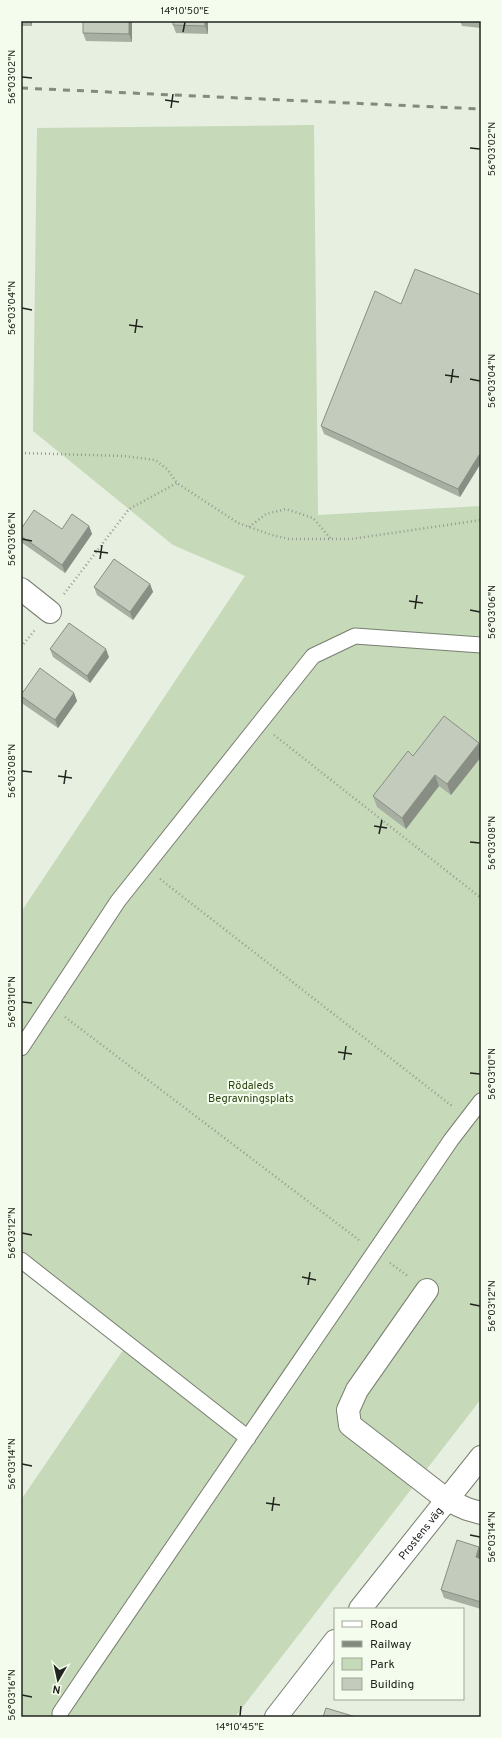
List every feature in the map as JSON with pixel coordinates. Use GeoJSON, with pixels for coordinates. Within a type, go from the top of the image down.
{"type":"FeatureCollection","features":[{"type":"Feature","properties":{"kind":"street"},"geometry":{"type":"LineString","coordinates":[[21,590],[50,612]]}},
{"type":"Feature","properties":{"kind":"street"},"geometry":{"type":"LineString","coordinates":[[427,1290],[361,1384],[348,1410],[350,1426],[447,1500],[481,1513]]}},
{"type":"Feature","properties":{"kind":"street","name":"Prostens väg"},"geometry":{"type":"LineString","coordinates":[[361,1608],[481,1457]]}},
{"type":"Feature","properties":{"kind":"street"},"geometry":{"type":"LineString","coordinates":[[276,1717],[334,1642]]}},
{"type":"Feature","properties":{"kind":"lane"},"geometry":{"type":"LineString","coordinates":[[21,1048],[118,901],[313,656],[355,636],[481,644]]}},
{"type":"Feature","properties":{"kind":"lane"},"geometry":{"type":"LineString","coordinates":[[60,1713],[451,1140],[481,1101]]}},
{"type":"Feature","properties":{"kind":"lane"},"geometry":{"type":"LineString","coordinates":[[21,1260],[248,1438]]}},
{"type":"Feature","properties":{"kind":"path"},"geometry":{"type":"LineString","coordinates":[[21,453],[146,458],[155,460],[167,469],[177,483],[238,523],[272,535],[289,539],[351,539],[481,520]]}},
{"type":"Feature","properties":{"kind":"path"},"geometry":{"type":"LineString","coordinates":[[21,647],[50,612],[129,509],[177,483]]}},
{"type":"Feature","properties":{"kind":"path"},"geometry":{"type":"LineString","coordinates":[[249,527],[266,514],[286,509],[313,518],[332,539]]}},
{"type":"Feature","properties":{"kind":"path"},"geometry":{"type":"LineString","coordinates":[[259,724],[481,898]]}},
{"type":"Feature","properties":{"kind":"path"},"geometry":{"type":"LineString","coordinates":[[145,867],[468,1118]]}},
{"type":"Feature","properties":{"kind":"path"},"geometry":{"type":"LineString","coordinates":[[49,1005],[427,1290]]}},
{"type":"Feature","properties":{"kind":"green space","name":"Rödaleds Begravningsplats"},"geometry":{"type":"Polygon","coordinates":[[[314,125],[318,515],[481,506],[481,1399],[235,1717],[21,1717],[21,1500],[123,1350],[21,1271],[21,912],[245,576],[173,545],[33,431],[37,128],[314,125]]]}},
{"type":"Feature","properties":{"kind":"building"},"geometry":{"type":"Polygon","coordinates":[[[83,21],[129,21],[129,34],[83,33],[83,21]]]}},
{"type":"Feature","properties":{"kind":"building"},"geometry":{"type":"Polygon","coordinates":[[[173,21],[205,21],[205,26],[173,25],[173,21]]]}},
{"type":"Feature","properties":{"kind":"building"},"geometry":{"type":"Polygon","coordinates":[[[415,269],[481,295],[481,456],[479,455],[458,489],[321,426],[375,291],[401,304],[415,269]]]}},
{"type":"Feature","properties":{"kind":"building"},"geometry":{"type":"Polygon","coordinates":[[[34,510],[62,529],[72,514],[89,526],[62,565],[21,536],[21,529],[34,510]]]}},
{"type":"Feature","properties":{"kind":"building"},"geometry":{"type":"Polygon","coordinates":[[[114,559],[150,584],[130,612],[94,587],[114,559]]]}},
{"type":"Feature","properties":{"kind":"building"},"geometry":{"type":"Polygon","coordinates":[[[69,623],[106,649],[87,676],[50,649],[69,623]]]}},
{"type":"Feature","properties":{"kind":"building"},"geometry":{"type":"Polygon","coordinates":[[[40,668],[74,693],[55,720],[21,696],[40,668]]]}},
{"type":"Feature","properties":{"kind":"building"},"geometry":{"type":"Polygon","coordinates":[[[444,716],[479,743],[447,784],[435,775],[402,818],[373,796],[408,751],[413,756],[444,716]]]}},
{"type":"Feature","properties":{"kind":"building"},"geometry":{"type":"Polygon","coordinates":[[[457,1540],[479,1547],[476,1557],[481,1559],[481,1602],[441,1590],[457,1540]]]}},
{"type":"Feature","properties":{"kind":"building"},"geometry":{"type":"Polygon","coordinates":[[[326,1708],[356,1717],[323,1717],[326,1708]]]}},
{"type":"Feature","properties":{"kind":"railway"},"geometry":{"type":"LineString","coordinates":[[21,88],[481,109]]}}]}
